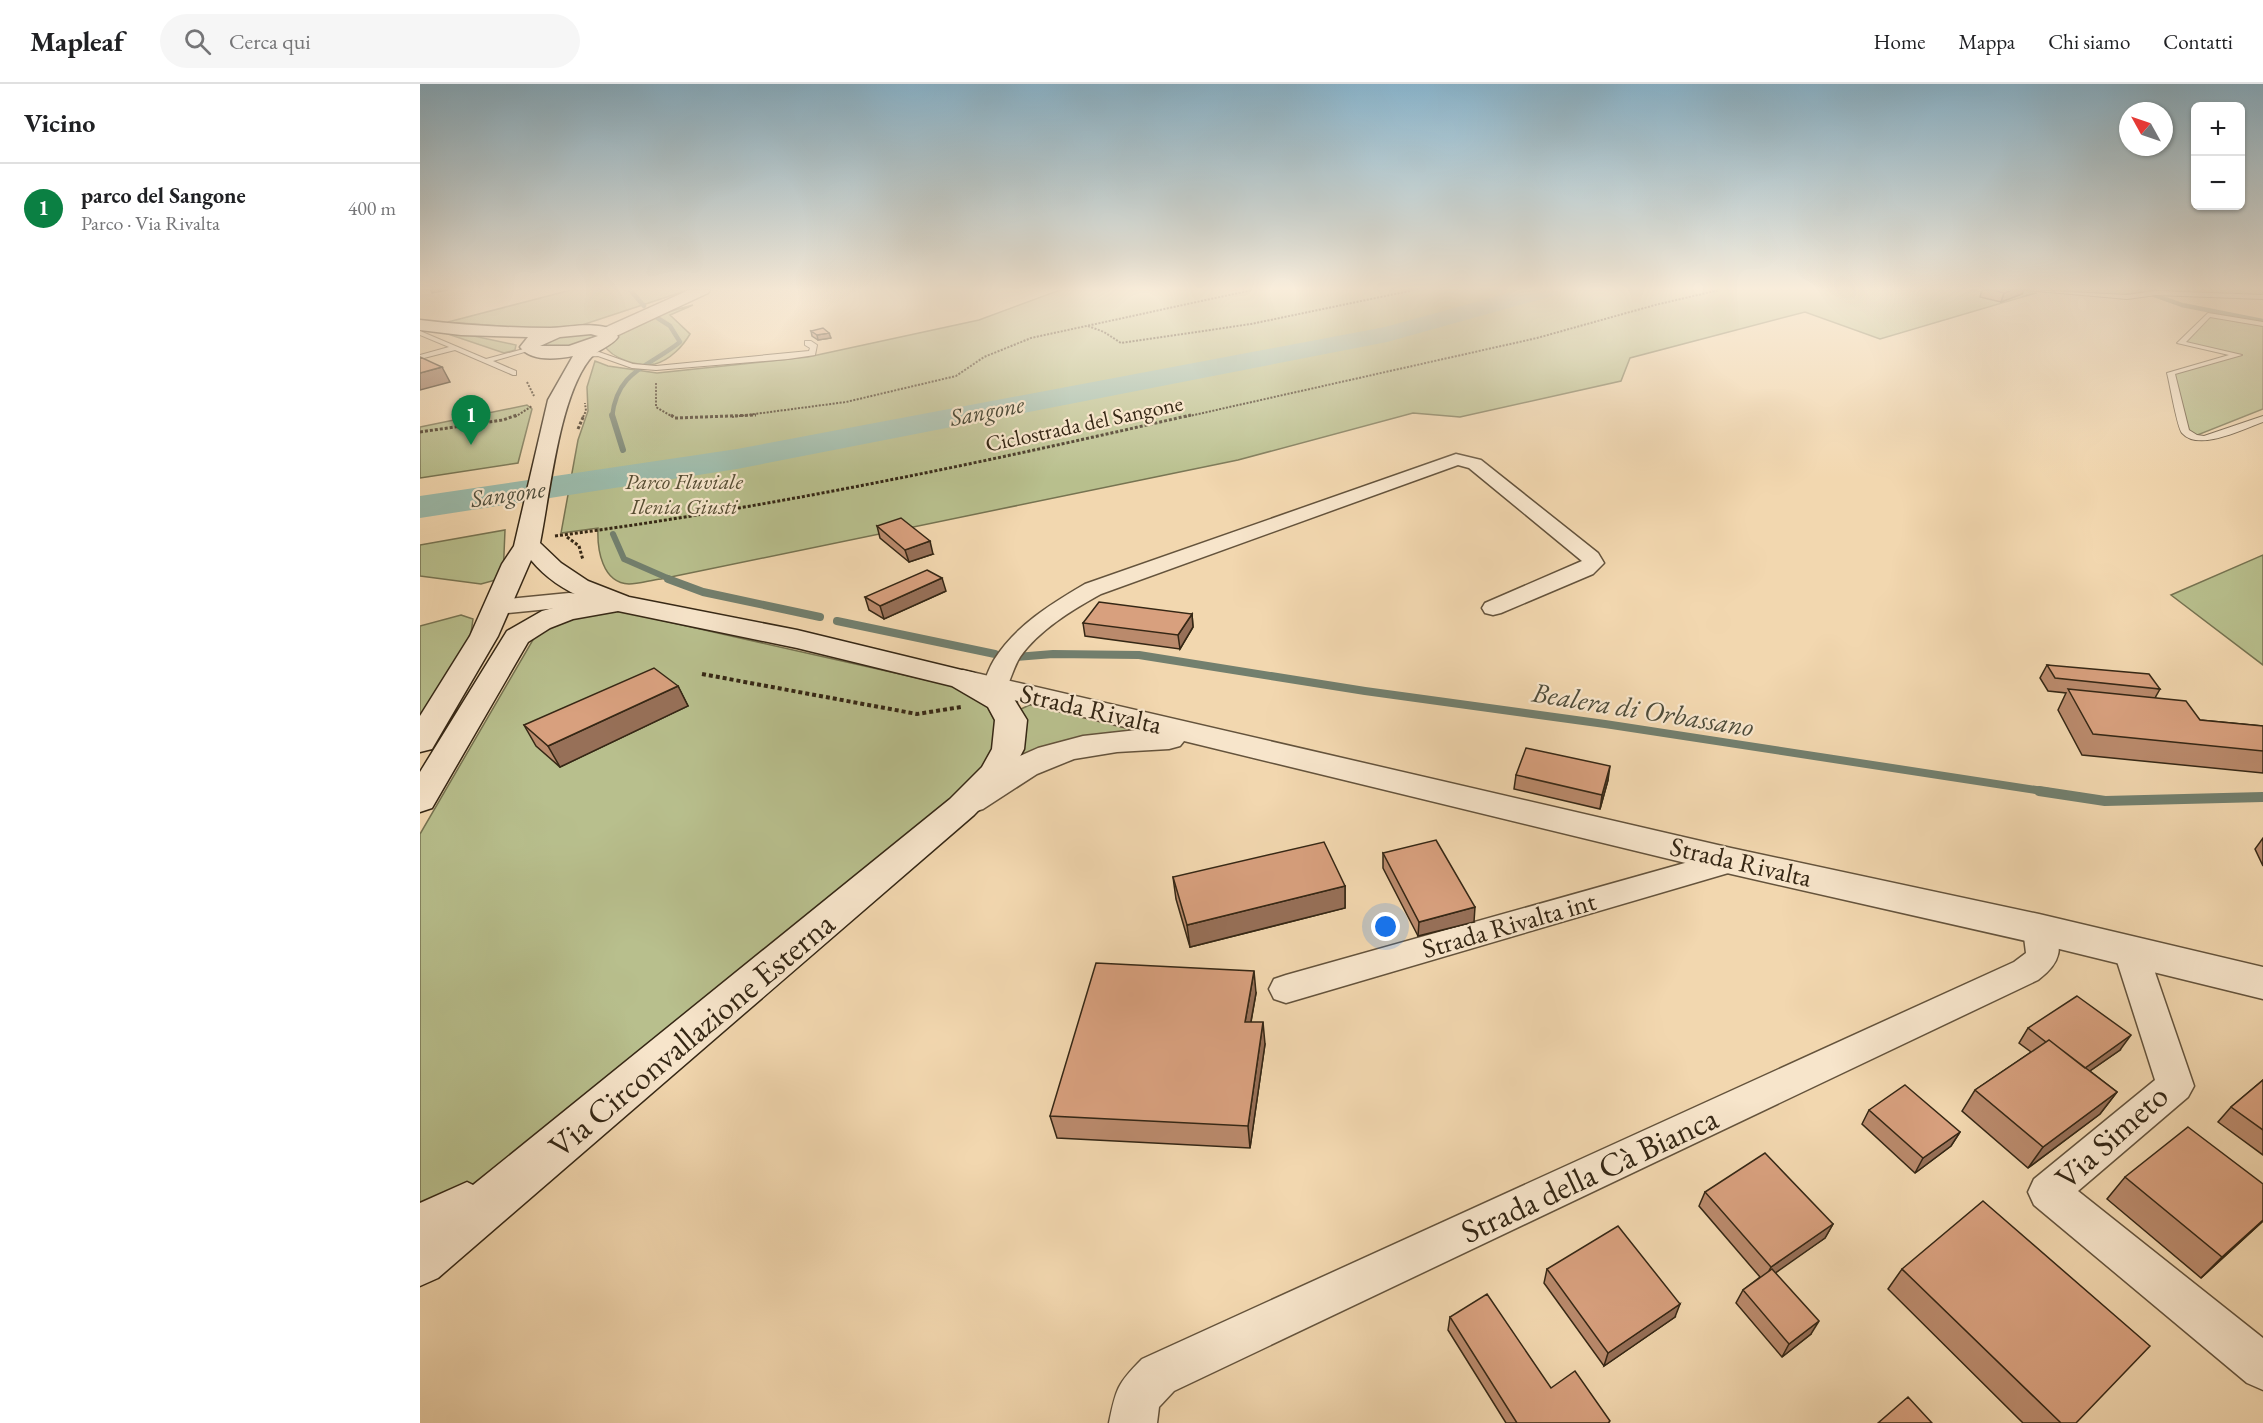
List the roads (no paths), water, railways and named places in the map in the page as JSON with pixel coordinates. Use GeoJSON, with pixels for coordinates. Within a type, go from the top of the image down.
{"type":"FeatureCollection","features":[{"type":"Feature","properties":{"kind":"main road"},"geometry":{"type":"LineString","coordinates":[[540,352],[553,362],[563,386]]}},
{"type":"Feature","properties":{"kind":"main road"},"geometry":{"type":"LineString","coordinates":[[420,742],[484,636],[515,564],[528,542],[558,400],[563,386],[586,352]]}},
{"type":"Feature","properties":{"kind":"main road"},"geometry":{"type":"LineString","coordinates":[[528,542],[552,569],[579,587],[622,604]]}},
{"type":"Feature","properties":{"kind":"main road"},"geometry":{"type":"LineString","coordinates":[[420,800],[517,637],[529,627],[562,611],[577,607],[622,604]]}},
{"type":"Feature","properties":{"kind":"main road","name":"Strada Rivalta"},"geometry":{"type":"LineString","coordinates":[[622,604],[796,639],[963,679],[998,694],[1219,739],[1731,861],[2039,929],[2263,983]]}},
{"type":"Feature","properties":{"kind":"main road"},"geometry":{"type":"LineString","coordinates":[[962,807],[995,773],[1008,749],[1011,720],[998,694]]}},
{"type":"Feature","properties":{"kind":"main road","name":"Strada Rivalta"},"geometry":{"type":"LineString","coordinates":[[962,807],[1032,763],[1075,747],[1129,740],[1219,739]]}},
{"type":"Feature","properties":{"kind":"main road","name":"Via Circonvallazione Esterna"},"geometry":{"type":"LineString","coordinates":[[420,1260],[962,807]]}},
{"type":"Feature","properties":{"kind":"main road"},"geometry":{"type":"LineString","coordinates":[[420,1228],[512,1184]]}},
{"type":"Feature","properties":{"kind":"street"},"geometry":{"type":"LineString","coordinates":[[998,694],[1004,662],[1015,647],[1050,617],[1093,590],[1456,459],[1475,464],[1591,557],[1593,563],[1585,569],[1493,608]]}},
{"type":"Feature","properties":{"kind":"street"},"geometry":{"type":"LineString","coordinates":[[498,607],[569,600],[622,604]]}},
{"type":"Feature","properties":{"kind":"street","name":"Strada Rivalta int"},"geometry":{"type":"LineString","coordinates":[[1286,988],[1731,861]]}},
{"type":"Feature","properties":{"kind":"street","name":"Strada della Cà Bianca"},"geometry":{"type":"LineString","coordinates":[[1133,1423],[1138,1396],[1158,1375],[2026,971],[2041,960],[2043,953],[2039,929]]}},
{"type":"Feature","properties":{"kind":"street","name":"Via Simeto"},"geometry":{"type":"LineString","coordinates":[[2131,952],[2175,1086],[2048,1192],[2263,1367]]}},
{"type":"Feature","properties":{"kind":"lane"},"geometry":{"type":"LineString","coordinates":[[420,357],[438,352]]}},
{"type":"Feature","properties":{"kind":"lane"},"geometry":{"type":"LineString","coordinates":[[466,352],[513,373]]}},
{"type":"Feature","properties":{"kind":"lane"},"geometry":{"type":"LineString","coordinates":[[486,361],[517,352]]}},
{"type":"Feature","properties":{"kind":"lane"},"geometry":{"type":"LineString","coordinates":[[595,352],[632,366],[656,368],[767,359],[812,352]]}},
{"type":"Feature","properties":{"kind":"lane"},"geometry":{"type":"LineString","coordinates":[[2226,352],[2238,355],[2171,373],[2185,432],[2205,439],[2263,419]]}},
{"type":"Feature","properties":{"kind":"waterway","name":"Bealera di Orbassano"},"geometry":{"type":"LineString","coordinates":[[612,416],[620,389],[628,379],[664,352]]}},
{"type":"Feature","properties":{"kind":"waterway","name":"Sangone"},"geometry":{"type":"LineString","coordinates":[[420,507],[737,459],[1291,352]]}},
{"type":"Feature","properties":{"kind":"waterway","name":"Bealera di Orbassano"},"geometry":{"type":"LineString","coordinates":[[612,416],[623,450]]}},
{"type":"Feature","properties":{"kind":"waterway","name":"Bealera di Orbassano"},"geometry":{"type":"LineString","coordinates":[[613,534],[624,559],[672,580]]}},
{"type":"Feature","properties":{"kind":"waterway","name":"Bealera di Orbassano"},"geometry":{"type":"LineString","coordinates":[[668,579],[703,592],[820,617]]}},
{"type":"Feature","properties":{"kind":"waterway","name":"Bealera di Orbassano"},"geometry":{"type":"LineString","coordinates":[[837,621],[995,654]]}},
{"type":"Feature","properties":{"kind":"waterway","name":"Bealera di Orbassano"},"geometry":{"type":"LineString","coordinates":[[1016,657],[1053,654],[1139,655],[1365,691],[1605,724],[2049,792]]}},
{"type":"Feature","properties":{"kind":"waterway","name":"Bealera di Orbassano"},"geometry":{"type":"LineString","coordinates":[[2039,791],[2105,801],[2263,797]]}},
{"type":"Feature","properties":{"kind":"place","name":"parco del Sangone"},"geometry":{"type":"Point","coordinates":[471,445]}},
{"type":"Feature","properties":{"kind":"park label","name":"Parco Fluviale Ilenia Giusti"},"geometry":{"type":"Point","coordinates":[684,494]}}]}
